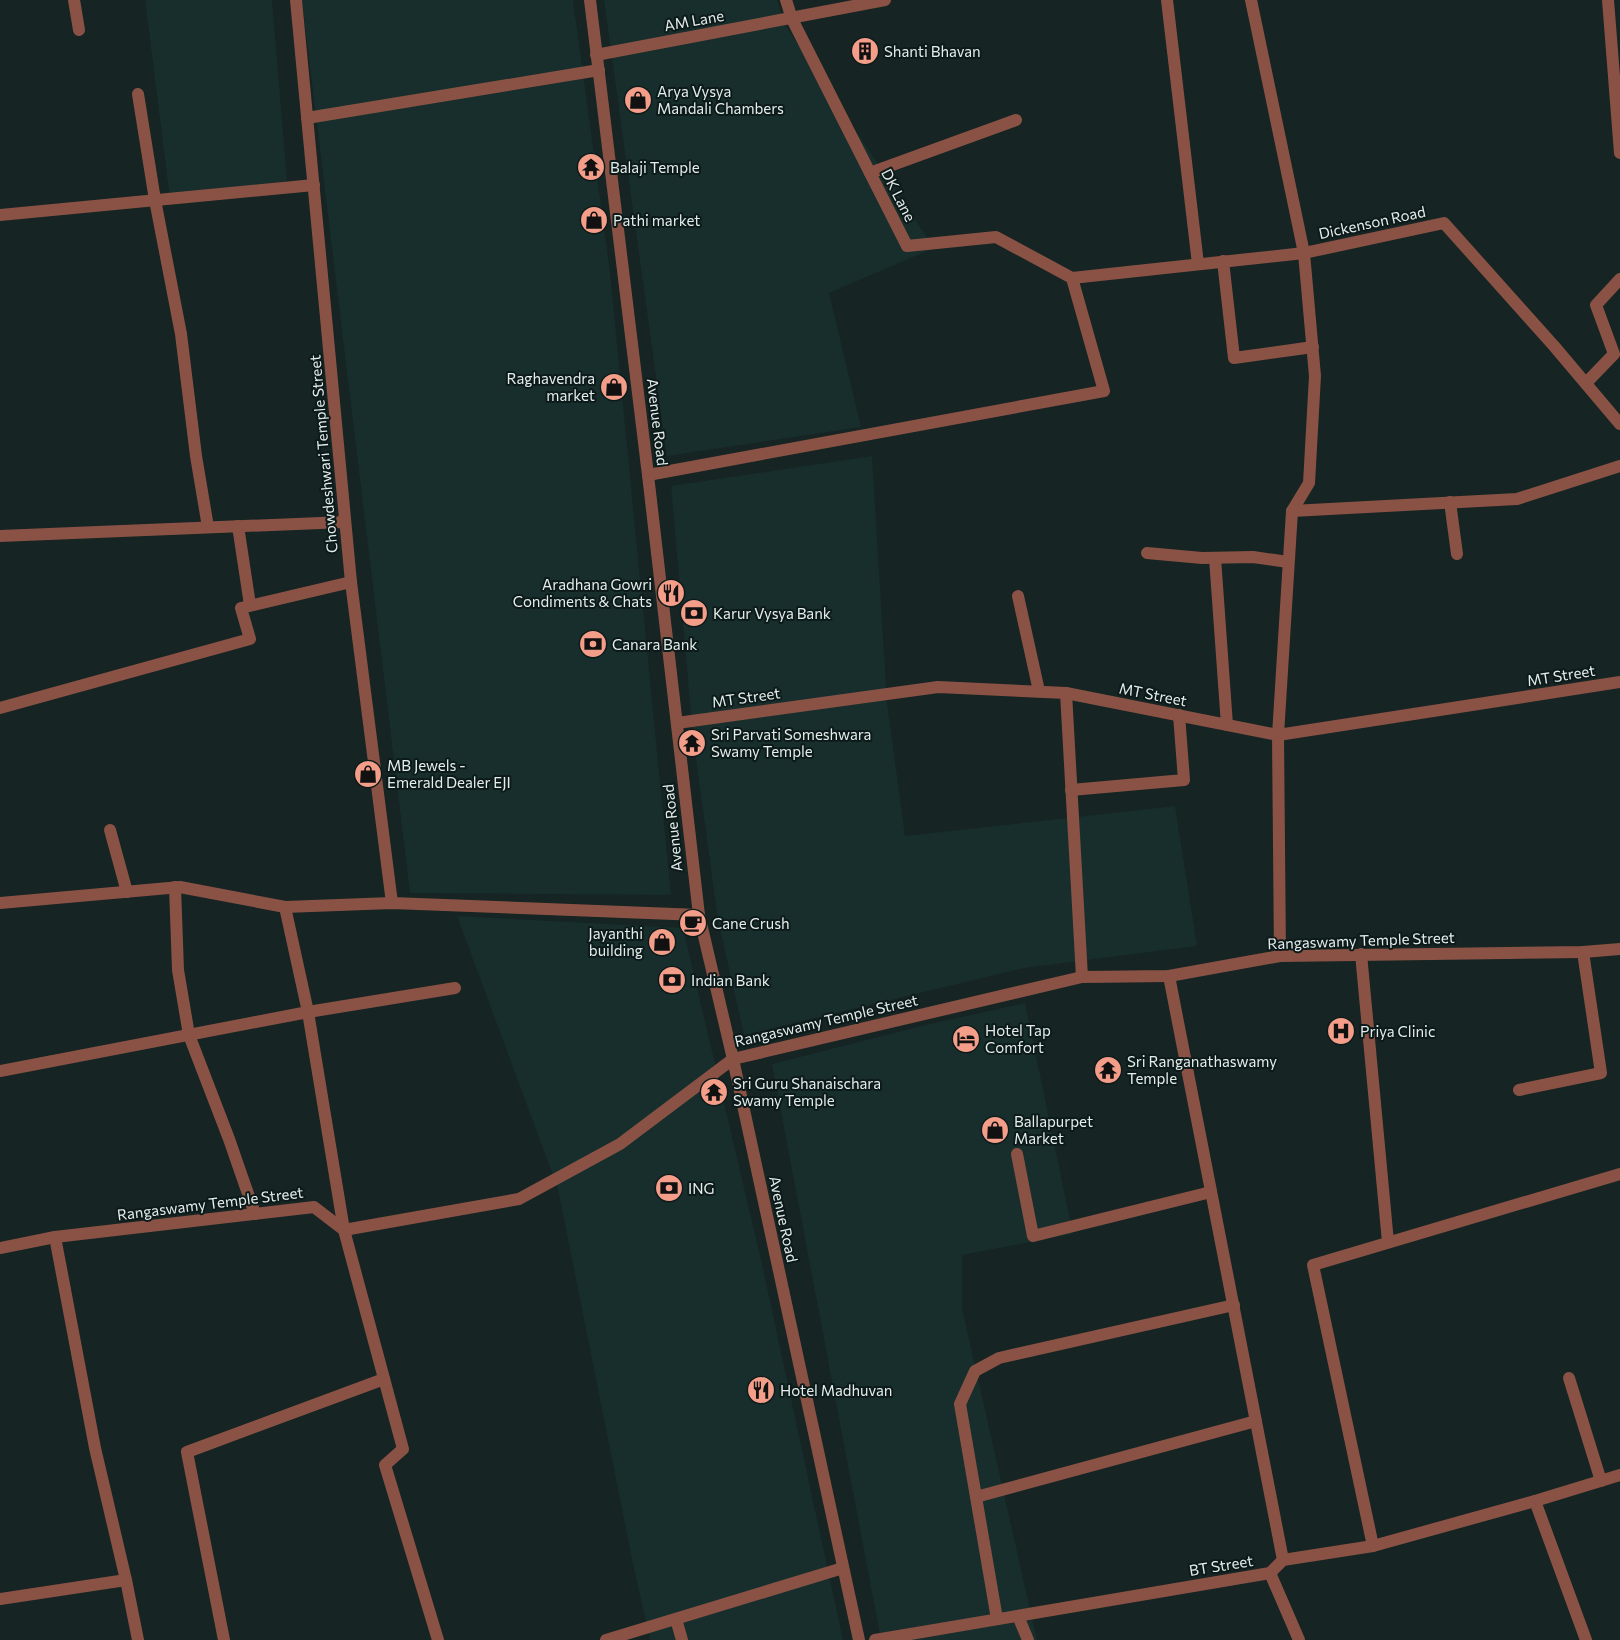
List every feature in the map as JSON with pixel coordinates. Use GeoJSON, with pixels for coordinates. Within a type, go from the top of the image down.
{"type":"FeatureCollection","features":[{"type":"Feature","properties":{"kind":"street"},"geometry":{"type":"LineString","coordinates":[[74,0],[79,30]]}},
{"type":"Feature","properties":{"kind":"street","name":"Chowdeshwari Temple Street"},"geometry":{"type":"LineString","coordinates":[[296,0],[345,522],[392,903]]}},
{"type":"Feature","properties":{"kind":"street","name":"Avenue Road"},"geometry":{"type":"LineString","coordinates":[[590,0],[699,915],[733,1059],[858,1640]]}},
{"type":"Feature","properties":{"kind":"street","name":"DK Lane"},"geometry":{"type":"LineString","coordinates":[[786,0],[792,19],[907,246],[996,237],[1072,278]]}},
{"type":"Feature","properties":{"kind":"street","name":"AM Lane"},"geometry":{"type":"LineString","coordinates":[[596,55],[885,0]]}},
{"type":"Feature","properties":{"kind":"street"},"geometry":{"type":"LineString","coordinates":[[1166,0],[1198,264]]}},
{"type":"Feature","properties":{"kind":"street"},"geometry":{"type":"LineString","coordinates":[[1251,0],[1304,253],[1315,376],[1309,483],[1292,511],[1288,562],[1278,735],[1280,956]]}},
{"type":"Feature","properties":{"kind":"street"},"geometry":{"type":"LineString","coordinates":[[1608,0],[1620,153]]}},
{"type":"Feature","properties":{"kind":"street"},"geometry":{"type":"LineString","coordinates":[[307,118],[599,70]]}},
{"type":"Feature","properties":{"kind":"street"},"geometry":{"type":"LineString","coordinates":[[138,94],[155,200],[182,334],[196,456],[208,527]]}},
{"type":"Feature","properties":{"kind":"street"},"geometry":{"type":"LineString","coordinates":[[870,173],[1016,120]]}},
{"type":"Feature","properties":{"kind":"street"},"geometry":{"type":"LineString","coordinates":[[0,215],[314,185]]}},
{"type":"Feature","properties":{"kind":"street","name":"Dickenson Road"},"geometry":{"type":"LineString","coordinates":[[1072,278],[1304,253],[1444,223],[1620,424]]}},
{"type":"Feature","properties":{"kind":"street"},"geometry":{"type":"LineString","coordinates":[[1223,261],[1234,358],[1313,347]]}},
{"type":"Feature","properties":{"kind":"street"},"geometry":{"type":"LineString","coordinates":[[648,475],[1104,391],[1072,278]]}},
{"type":"Feature","properties":{"kind":"street"},"geometry":{"type":"LineString","coordinates":[[1586,383],[1614,354],[1596,305],[1620,279]]}},
{"type":"Feature","properties":{"kind":"street"},"geometry":{"type":"LineString","coordinates":[[1292,511],[1517,499],[1620,466]]}},
{"type":"Feature","properties":{"kind":"street"},"geometry":{"type":"LineString","coordinates":[[1450,502],[1457,554]]}},
{"type":"Feature","properties":{"kind":"street"},"geometry":{"type":"LineString","coordinates":[[0,536],[345,522]]}},
{"type":"Feature","properties":{"kind":"street"},"geometry":{"type":"LineString","coordinates":[[238,526],[250,606]]}},
{"type":"Feature","properties":{"kind":"street"},"geometry":{"type":"LineString","coordinates":[[1147,553],[1215,558],[1253,557],[1288,562]]}},
{"type":"Feature","properties":{"kind":"street"},"geometry":{"type":"LineString","coordinates":[[1215,558],[1228,725]]}},
{"type":"Feature","properties":{"kind":"street"},"geometry":{"type":"LineString","coordinates":[[0,708],[250,639],[241,608],[352,582]]}},
{"type":"Feature","properties":{"kind":"street"},"geometry":{"type":"LineString","coordinates":[[1018,596],[1040,691]]}},
{"type":"Feature","properties":{"kind":"street","name":"MT Street"},"geometry":{"type":"LineString","coordinates":[[677,723],[938,687],[1066,693],[1278,735],[1620,682]]}},
{"type":"Feature","properties":{"kind":"street"},"geometry":{"type":"LineString","coordinates":[[1066,693],[1082,977]]}},
{"type":"Feature","properties":{"kind":"street"},"geometry":{"type":"LineString","coordinates":[[1072,790],[1184,780],[1179,715]]}},
{"type":"Feature","properties":{"kind":"street"},"geometry":{"type":"LineString","coordinates":[[110,830],[127,892]]}},
{"type":"Feature","properties":{"kind":"street"},"geometry":{"type":"LineString","coordinates":[[0,903],[175,887],[285,907],[392,903],[699,915]]}},
{"type":"Feature","properties":{"kind":"street"},"geometry":{"type":"LineString","coordinates":[[175,887],[178,970],[189,1035],[229,1139],[255,1214]]}},
{"type":"Feature","properties":{"kind":"street"},"geometry":{"type":"LineString","coordinates":[[285,907],[308,1012],[344,1230],[403,1449],[385,1464],[438,1640]]}},
{"type":"Feature","properties":{"kind":"street","name":"Rangaswamy Temple Street"},"geometry":{"type":"LineString","coordinates":[[0,1248],[55,1237],[314,1207],[344,1230],[519,1199],[620,1144],[733,1059],[1082,977],[1169,976],[1280,956],[1583,952],[1620,949]]}},
{"type":"Feature","properties":{"kind":"street"},"geometry":{"type":"LineString","coordinates":[[1519,1090],[1600,1073],[1583,952]]}},
{"type":"Feature","properties":{"kind":"street"},"geometry":{"type":"LineString","coordinates":[[1362,954],[1388,1242]]}},
{"type":"Feature","properties":{"kind":"street"},"geometry":{"type":"LineString","coordinates":[[1169,976],[1283,1560],[1373,1546],[1535,1501],[1620,1475]]}},
{"type":"Feature","properties":{"kind":"street"},"geometry":{"type":"LineString","coordinates":[[0,1071],[308,1012],[455,988]]}},
{"type":"Feature","properties":{"kind":"street"},"geometry":{"type":"LineString","coordinates":[[1017,1154],[1034,1236],[1211,1192]]}},
{"type":"Feature","properties":{"kind":"street"},"geometry":{"type":"LineString","coordinates":[[1373,1546],[1313,1265],[1620,1174]]}},
{"type":"Feature","properties":{"kind":"street"},"geometry":{"type":"LineString","coordinates":[[55,1237],[95,1448],[138,1640]]}},
{"type":"Feature","properties":{"kind":"street"},"geometry":{"type":"LineString","coordinates":[[997,1619],[960,1404],[975,1371],[999,1358],[1234,1306]]}},
{"type":"Feature","properties":{"kind":"street"},"geometry":{"type":"LineString","coordinates":[[1569,1378],[1601,1481]]}},
{"type":"Feature","properties":{"kind":"street"},"geometry":{"type":"LineString","coordinates":[[224,1640],[187,1452],[384,1379]]}},
{"type":"Feature","properties":{"kind":"street"},"geometry":{"type":"LineString","coordinates":[[976,1497],[1256,1421]]}},
{"type":"Feature","properties":{"kind":"street"},"geometry":{"type":"LineString","coordinates":[[1535,1501],[1586,1640]]}},
{"type":"Feature","properties":{"kind":"street","name":"BT Street"},"geometry":{"type":"LineString","coordinates":[[875,1640],[1270,1574],[1283,1560]]}},
{"type":"Feature","properties":{"kind":"street"},"geometry":{"type":"LineString","coordinates":[[606,1640],[843,1568]]}},
{"type":"Feature","properties":{"kind":"street"},"geometry":{"type":"LineString","coordinates":[[1270,1574],[1300,1640]]}},
{"type":"Feature","properties":{"kind":"street"},"geometry":{"type":"LineString","coordinates":[[0,1599],[126,1580]]}},
{"type":"Feature","properties":{"kind":"street"},"geometry":{"type":"LineString","coordinates":[[1018,1616],[1028,1640]]}},
{"type":"Feature","properties":{"kind":"street"},"geometry":{"type":"LineString","coordinates":[[676,1619],[682,1640]]}},
{"type":"Feature","properties":{"kind":"shaded area"},"geometry":{"type":"Polygon","coordinates":[[[145,0],[272,0],[287,181],[170,200],[145,0]]]}},
{"type":"Feature","properties":{"kind":"shaded area"},"geometry":{"type":"Polygon","coordinates":[[[302,0],[573,0],[610,272],[671,895],[410,893],[302,0]]]}},
{"type":"Feature","properties":{"kind":"shaded area"},"geometry":{"type":"Polygon","coordinates":[[[604,0],[777,0],[785,25],[934,248],[829,293],[861,427],[667,456],[604,0]]]}},
{"type":"Feature","properties":{"kind":"shaded area"},"geometry":{"type":"Polygon","coordinates":[[[872,456],[887,703],[905,836],[1175,806],[1197,946],[1024,968],[744,1035],[718,920],[693,737],[671,486],[872,456]]]}},
{"type":"Feature","properties":{"kind":"shaded area"},"geometry":{"type":"Polygon","coordinates":[[[457,916],[683,928],[762,1264],[843,1640],[650,1640],[558,1189],[457,916]]]}},
{"type":"Feature","properties":{"kind":"shaded area"},"geometry":{"type":"Polygon","coordinates":[[[1025,1003],[1073,1234],[962,1255],[962,1308],[1037,1640],[881,1640],[772,1064],[921,1026],[1025,1003]]]}},
{"type":"Feature","properties":{"kind":"place","name":"Shanti Bhavan"},"geometry":{"type":"Point","coordinates":[865,51]}},
{"type":"Feature","properties":{"kind":"place","name":"Arya Vysya Mandali Chambers"},"geometry":{"type":"Point","coordinates":[638,100]}},
{"type":"Feature","properties":{"kind":"place","name":"Balaji Temple"},"geometry":{"type":"Point","coordinates":[591,167]}},
{"type":"Feature","properties":{"kind":"place","name":"Pathi market"},"geometry":{"type":"Point","coordinates":[594,220]}},
{"type":"Feature","properties":{"kind":"place","name":"Raghavendra market"},"geometry":{"type":"Point","coordinates":[614,387]}},
{"type":"Feature","properties":{"kind":"place","name":"Aradhana Gowri Condiments & Chats"},"geometry":{"type":"Point","coordinates":[671,593]}},
{"type":"Feature","properties":{"kind":"place","name":"Karur Vysya Bank"},"geometry":{"type":"Point","coordinates":[694,613]}},
{"type":"Feature","properties":{"kind":"place","name":"Canara Bank"},"geometry":{"type":"Point","coordinates":[593,644]}},
{"type":"Feature","properties":{"kind":"place","name":"Sri Parvati Someshwara Swamy Temple"},"geometry":{"type":"Point","coordinates":[692,743]}},
{"type":"Feature","properties":{"kind":"place","name":"MB Jewels - Emerald Dealer EJI"},"geometry":{"type":"Point","coordinates":[368,774]}},
{"type":"Feature","properties":{"kind":"place","name":"Cane Crush"},"geometry":{"type":"Point","coordinates":[693,923]}},
{"type":"Feature","properties":{"kind":"place","name":"Jayanthi building"},"geometry":{"type":"Point","coordinates":[662,942]}},
{"type":"Feature","properties":{"kind":"place","name":"Indian Bank"},"geometry":{"type":"Point","coordinates":[672,980]}},
{"type":"Feature","properties":{"kind":"place","name":"Priya Clinic"},"geometry":{"type":"Point","coordinates":[1341,1031]}},
{"type":"Feature","properties":{"kind":"place","name":"Hotel Tap Comfort"},"geometry":{"type":"Point","coordinates":[966,1039]}},
{"type":"Feature","properties":{"kind":"place","name":"Sri Ranganathaswamy Temple"},"geometry":{"type":"Point","coordinates":[1108,1070]}},
{"type":"Feature","properties":{"kind":"place","name":"Sri Guru Shanaischara Swamy Temple"},"geometry":{"type":"Point","coordinates":[714,1092]}},
{"type":"Feature","properties":{"kind":"place","name":"Ballapurpet Market"},"geometry":{"type":"Point","coordinates":[995,1130]}},
{"type":"Feature","properties":{"kind":"place","name":"ING"},"geometry":{"type":"Point","coordinates":[669,1188]}},
{"type":"Feature","properties":{"kind":"place","name":"Hotel Madhuvan"},"geometry":{"type":"Point","coordinates":[761,1390]}}]}
